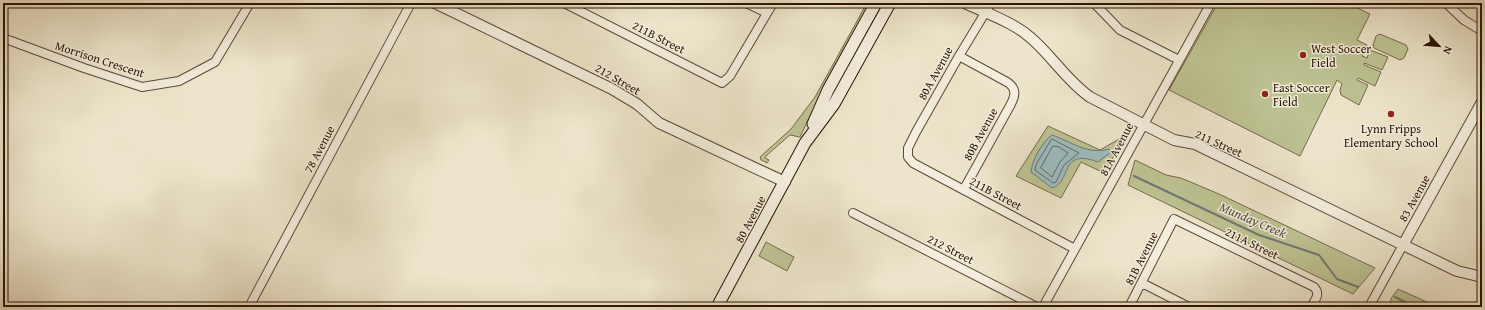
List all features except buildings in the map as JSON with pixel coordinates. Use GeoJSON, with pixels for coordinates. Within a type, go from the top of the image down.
{"type":"FeatureCollection","features":[{"type":"Feature","properties":{"kind":"main road","name":"80 Avenue"},"geometry":{"type":"LineString","coordinates":[[717,307],[785,182],[805,143],[828,90],[876,3]]}},
{"type":"Feature","properties":{"kind":"main road","name":"80 Avenue"},"geometry":{"type":"LineString","coordinates":[[805,143],[834,104],[890,3]]}},
{"type":"Feature","properties":{"kind":"street","name":"Morrison Crescent"},"geometry":{"type":"LineString","coordinates":[[3,38],[84,68],[142,86],[150,86],[180,81],[216,62],[250,3]]}},
{"type":"Feature","properties":{"kind":"street","name":"78 Avenue"},"geometry":{"type":"LineString","coordinates":[[249,307],[394,32],[404,19],[411,3]]}},
{"type":"Feature","properties":{"kind":"street","name":"212 Street"},"geometry":{"type":"LineString","coordinates":[[435,3],[612,89],[637,104],[659,123],[785,182]]}},
{"type":"Feature","properties":{"kind":"street"},"geometry":{"type":"LineString","coordinates":[[746,3],[767,13],[773,3]]}},
{"type":"Feature","properties":{"kind":"street","name":"211 Street"},"geometry":{"type":"LineString","coordinates":[[965,3],[985,12],[1030,38],[1083,92],[1143,124],[1174,140],[1195,144],[1461,273],[1482,276]]}},
{"type":"Feature","properties":{"kind":"street","name":"80A Avenue"},"geometry":{"type":"LineString","coordinates":[[908,157],[908,148],[958,56],[991,3]]}},
{"type":"Feature","properties":{"kind":"street"},"geometry":{"type":"LineString","coordinates":[[1094,3],[1120,30],[1179,60]]}},
{"type":"Feature","properties":{"kind":"street","name":"81A Avenue"},"geometry":{"type":"LineString","coordinates":[[1043,307],[1211,3]]}},
{"type":"Feature","properties":{"kind":"street"},"geometry":{"type":"LineString","coordinates":[[1446,3],[1458,16],[1482,31]]}},
{"type":"Feature","properties":{"kind":"street","name":"211B Street"},"geometry":{"type":"LineString","coordinates":[[568,4],[722,83],[730,76],[767,13]]}},
{"type":"Feature","properties":{"kind":"street","name":"80B Avenue"},"geometry":{"type":"LineString","coordinates":[[958,56],[1007,82],[1014,89],[1012,100],[964,189]]}},
{"type":"Feature","properties":{"kind":"street","name":"83 Avenue"},"geometry":{"type":"LineString","coordinates":[[1369,307],[1482,102]]}},
{"type":"Feature","properties":{"kind":"street","name":"211B Street"},"geometry":{"type":"LineString","coordinates":[[908,157],[913,162],[1075,249]]}},
{"type":"Feature","properties":{"kind":"street","name":"212 Street"},"geometry":{"type":"LineString","coordinates":[[853,213],[1037,307]]}},
{"type":"Feature","properties":{"kind":"street","name":"81B Avenue"},"geometry":{"type":"LineString","coordinates":[[1129,307],[1174,219]]}},
{"type":"Feature","properties":{"kind":"street","name":"211A Street"},"geometry":{"type":"LineString","coordinates":[[1174,219],[1311,285],[1317,290],[1317,295],[1311,307]]}},
{"type":"Feature","properties":{"kind":"street"},"geometry":{"type":"LineString","coordinates":[[1142,282],[1189,307]]}},
{"type":"Feature","properties":{"kind":"green space"},"geometry":{"type":"Polygon","coordinates":[[[867,3],[871,3],[819,97],[800,137],[790,135],[767,155],[765,158],[769,160],[767,163],[761,160],[760,157],[791,129],[815,97],[867,3]]]}},
{"type":"Feature","properties":{"kind":"green space"},"geometry":{"type":"Polygon","coordinates":[[[1218,3],[1347,3],[1370,14],[1357,40],[1367,45],[1362,56],[1367,58],[1370,50],[1388,57],[1382,70],[1364,63],[1364,65],[1381,72],[1375,86],[1358,78],[1357,80],[1368,85],[1359,105],[1341,95],[1340,90],[1342,84],[1337,80],[1300,156],[1169,90],[1218,3]]]}},
{"type":"Feature","properties":{"kind":"green space"},"geometry":{"type":"Polygon","coordinates":[[[1380,34],[1406,45],[1408,49],[1404,58],[1400,60],[1374,48],[1373,45],[1376,36],[1380,34]]]}},
{"type":"Feature","properties":{"kind":"green space"},"geometry":{"type":"Polygon","coordinates":[[[1048,126],[1100,150],[1126,135],[1104,173],[1081,162],[1061,198],[1016,176],[1048,126]]]}},
{"type":"Feature","properties":{"kind":"green space"},"geometry":{"type":"Polygon","coordinates":[[[1135,160],[1166,175],[1181,178],[1219,194],[1375,268],[1353,294],[1128,185],[1135,160]]]}},
{"type":"Feature","properties":{"kind":"green space"},"geometry":{"type":"Polygon","coordinates":[[[766,242],[794,257],[787,271],[759,256],[766,242]]]}},
{"type":"Feature","properties":{"kind":"green space"},"geometry":{"type":"Polygon","coordinates":[[[1398,289],[1438,307],[1388,307],[1392,297],[1398,289]]]}},
{"type":"Feature","properties":{"kind":"water"},"geometry":{"type":"Polygon","coordinates":[[[1052,135],[1080,147],[1094,150],[1109,149],[1111,152],[1098,162],[1086,159],[1077,159],[1072,162],[1062,180],[1058,185],[1052,188],[1031,172],[1033,162],[1038,152],[1052,135]]]}},
{"type":"Feature","properties":{"kind":"waterway","name":"Munday Creek"},"geometry":{"type":"LineString","coordinates":[[1134,176],[1259,235],[1319,255],[1337,279],[1358,287]]}},
{"type":"Feature","properties":{"kind":"waterway","name":"Munday Creek"},"geometry":{"type":"LineString","coordinates":[[1395,297],[1415,307]]}},
{"type":"Feature","properties":{"kind":"place","name":"West Soccer Field"},"geometry":{"type":"Point","coordinates":[1303,55]}},
{"type":"Feature","properties":{"kind":"place","name":"East Soccer Field"},"geometry":{"type":"Point","coordinates":[1265,94]}},
{"type":"Feature","properties":{"kind":"place","name":"Lynn Fripps Elementary School"},"geometry":{"type":"Point","coordinates":[1391,114]}}]}
